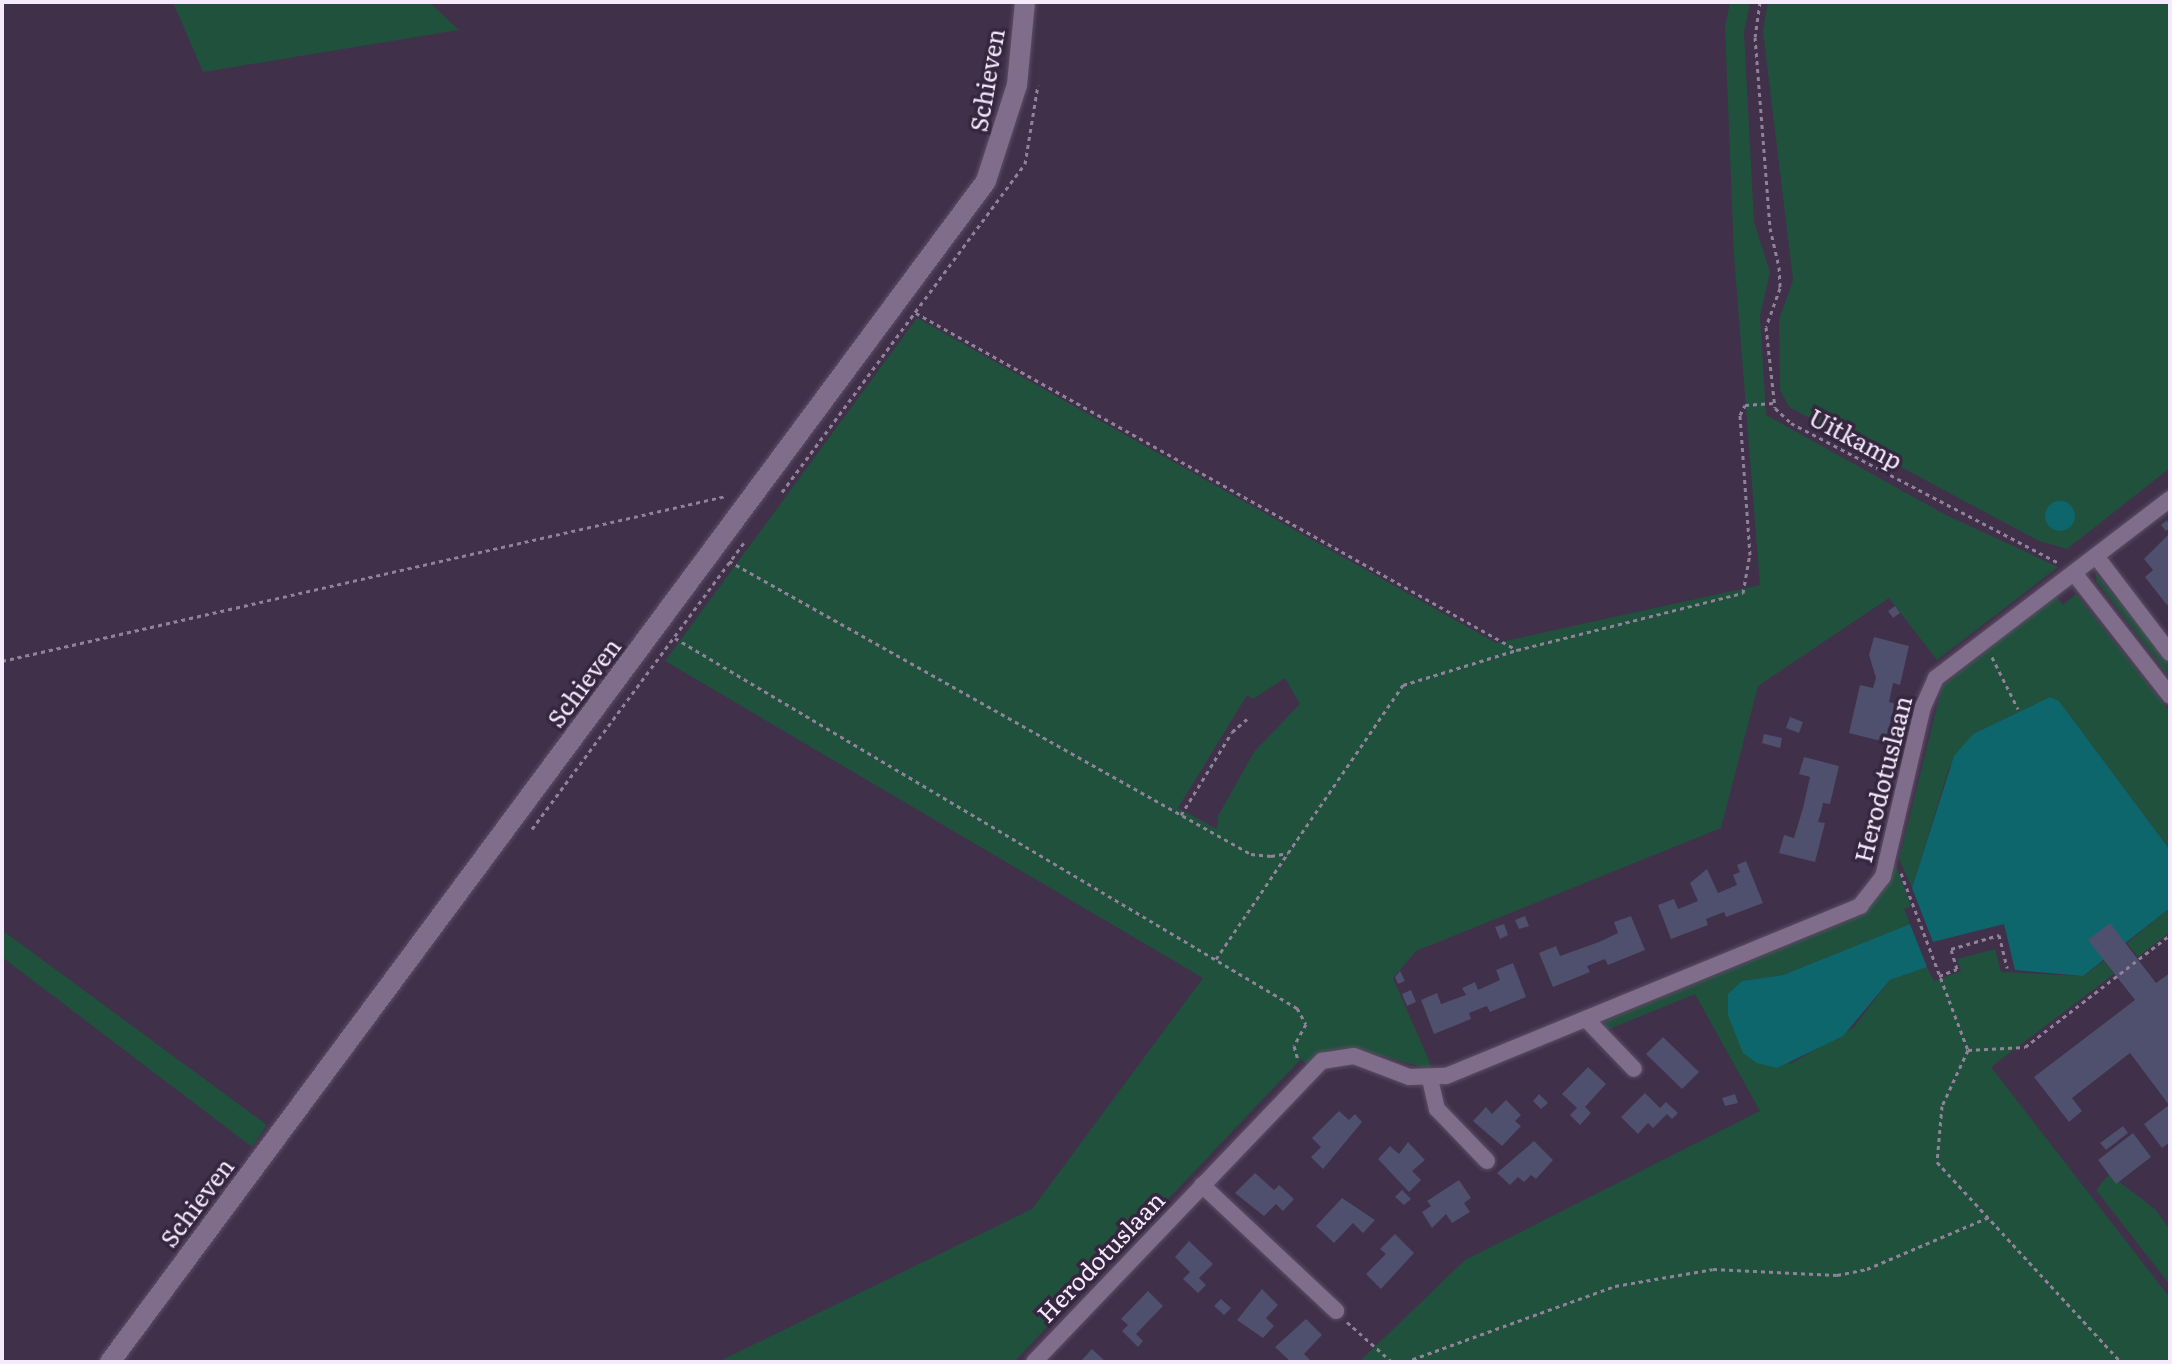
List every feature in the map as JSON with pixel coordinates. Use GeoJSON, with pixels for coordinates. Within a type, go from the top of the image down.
{"type":"FeatureCollection","features":[{"type":"Feature","properties":{"kind":"street","name":"Schieven"},"geometry":{"type":"LineString","coordinates":[[110,1362],[986,181],[1010,120],[1025,2]]}},
{"type":"Feature","properties":{"kind":"street","name":"Herodotuslaan"},"geometry":{"type":"LineString","coordinates":[[1034,1362],[1310,1071],[1336,1056],[1354,1056],[1430,1079],[1586,1019],[1867,901],[1883,877],[1923,707],[1936,678],[2170,499]]}},
{"type":"Feature","properties":{"kind":"street"},"geometry":{"type":"LineString","coordinates":[[2096,556],[2170,653]]}},
{"type":"Feature","properties":{"kind":"street"},"geometry":{"type":"LineString","coordinates":[[2074,573],[2170,696]]}},
{"type":"Feature","properties":{"kind":"street"},"geometry":{"type":"LineString","coordinates":[[1586,1019],[1634,1069]]}},
{"type":"Feature","properties":{"kind":"street"},"geometry":{"type":"LineString","coordinates":[[1430,1079],[1437,1109],[1487,1161]]}},
{"type":"Feature","properties":{"kind":"street"},"geometry":{"type":"LineString","coordinates":[[1202,1185],[1336,1311]]}},
{"type":"Feature","properties":{"kind":"path"},"geometry":{"type":"LineString","coordinates":[[1216,960],[1403,685],[1517,650],[1743,593],[1750,555],[1740,415],[1745,405],[1774,403],[1766,327],[1780,288],[1779,267],[1770,228],[1755,37],[1760,2]]}},
{"type":"Feature","properties":{"kind":"path"},"geometry":{"type":"LineString","coordinates":[[916,313],[1517,650]]}},
{"type":"Feature","properties":{"kind":"path","name":"Uitkamp"},"geometry":{"type":"LineString","coordinates":[[1774,403],[1785,420],[2074,573]]}},
{"type":"Feature","properties":{"kind":"path"},"geometry":{"type":"LineString","coordinates":[[2,661],[738,493],[752,498]]}},
{"type":"Feature","properties":{"kind":"path"},"geometry":{"type":"LineString","coordinates":[[730,561],[1251,854],[1288,853]]}},
{"type":"Feature","properties":{"kind":"path"},"geometry":{"type":"LineString","coordinates":[[675,638],[1216,960],[1304,1016],[1306,1024],[1292,1052],[1310,1071]]}},
{"type":"Feature","properties":{"kind":"path"},"geometry":{"type":"LineString","coordinates":[[1985,662],[2003,648]]}},
{"type":"Feature","properties":{"kind":"path"},"geometry":{"type":"LineString","coordinates":[[1992,657],[2018,709]]}},
{"type":"Feature","properties":{"kind":"path"},"geometry":{"type":"LineString","coordinates":[[1181,815],[1232,732],[1247,719]]}},
{"type":"Feature","properties":{"kind":"path"},"geometry":{"type":"LineString","coordinates":[[1896,858],[1968,1050],[1942,1106],[1937,1162],[2121,1362]]}},
{"type":"Feature","properties":{"kind":"path"},"geometry":{"type":"LineString","coordinates":[[1939,976],[1957,969],[1951,949],[1999,935],[2007,968]]}},
{"type":"Feature","properties":{"kind":"path"},"geometry":{"type":"LineString","coordinates":[[1968,1050],[2025,1047],[2170,935]]}},
{"type":"Feature","properties":{"kind":"path"},"geometry":{"type":"LineString","coordinates":[[1405,1362],[1615,1286],[1713,1269],[1837,1275],[1867,1269],[1989,1217]]}},
{"type":"Feature","properties":{"kind":"path"},"geometry":{"type":"LineString","coordinates":[[1336,1311],[1392,1362]]}},
{"type":"Feature","properties":{"kind":"shaded area"},"geometry":{"type":"Polygon","coordinates":[[[173,2],[429,2],[459,30],[203,72],[173,2]]]}},
{"type":"Feature","properties":{"kind":"shaded area"},"geometry":{"type":"Polygon","coordinates":[[[1730,2],[1750,2],[1744,32],[1754,222],[1770,272],[1760,316],[1766,415],[1944,514],[2058,567],[1937,660],[1889,598],[1758,686],[1721,828],[1416,951],[1393,978],[1433,1070],[1353,1048],[1331,1050],[1307,1064],[1301,1059],[1014,1362],[718,1362],[1032,1209],[1203,978],[665,661],[917,318],[1496,643],[1760,585],[1734,256],[1725,28],[1730,2]],[[1285,678],[1253,699],[1247,695],[1178,808],[1217,829],[1218,816],[1254,752],[1300,704],[1285,678]]]}},
{"type":"Feature","properties":{"kind":"shaded area"},"geometry":{"type":"Polygon","coordinates":[[[1768,2],[2170,2],[2170,468],[2067,549],[2039,541],[1789,407],[1780,390],[1779,320],[1793,280],[1763,31],[1768,2]]]}},
{"type":"Feature","properties":{"kind":"shaded area"},"geometry":{"type":"Polygon","coordinates":[[[2060,501],[2071,505],[2075,516],[2071,527],[2060,531],[2049,527],[2045,516],[2049,505],[2060,501]]]}},
{"type":"Feature","properties":{"kind":"shaded area"},"geometry":{"type":"Polygon","coordinates":[[[2096,573],[2170,664],[2170,678],[2096,581],[2096,573]]]}},
{"type":"Feature","properties":{"kind":"shaded area"},"geometry":{"type":"Polygon","coordinates":[[[2076,594],[2170,712],[2170,850],[2059,701],[2050,697],[1973,734],[1949,768],[1912,888],[1899,859],[1942,686],[2055,595],[2063,605],[2076,594]]]}},
{"type":"Feature","properties":{"kind":"shaded area"},"geometry":{"type":"Polygon","coordinates":[[[2050,697],[2059,701],[2170,850],[2170,908],[2083,976],[2015,970],[2004,924],[1933,942],[1912,888],[1954,756],[1973,734],[2050,697]]]}},
{"type":"Feature","properties":{"kind":"shaded area"},"geometry":{"type":"Polygon","coordinates":[[[1894,860],[1911,906],[1904,909],[1910,924],[1783,975],[1742,981],[1729,994],[1728,1015],[1790,1064],[1853,1028],[1890,980],[1927,967],[1934,981],[1961,971],[1957,959],[1995,949],[2001,972],[2083,976],[2104,961],[2114,974],[1991,1067],[2170,1298],[2170,1362],[1359,1362],[1465,1260],[1760,1111],[1695,994],[1604,1031],[1605,1021],[1862,915],[1890,882],[1894,860]]]}},
{"type":"Feature","properties":{"kind":"shaded area"},"geometry":{"type":"Polygon","coordinates":[[[2170,908],[2170,932],[2138,957],[2127,943],[2170,908]]]}},
{"type":"Feature","properties":{"kind":"shaded area"},"geometry":{"type":"Polygon","coordinates":[[[1910,924],[1927,967],[1890,980],[1843,1036],[1777,1068],[1757,1063],[1743,1053],[1728,1015],[1728,994],[1742,981],[1783,975],[1910,924]]]}},
{"type":"Feature","properties":{"kind":"shaded area"},"geometry":{"type":"Polygon","coordinates":[[[2,930],[267,1125],[252,1147],[2,957],[2,930]]]}},
{"type":"Feature","properties":{"kind":"shaded area"},"geometry":{"type":"Polygon","coordinates":[[[2109,1174],[2155,1209],[2170,1230],[2170,1285],[2096,1190],[2109,1174]]]}},
{"type":"Feature","properties":{"kind":"building"},"geometry":{"type":"Polygon","coordinates":[[[2167,520],[2170,528],[2166,531],[2161,525],[2167,520]]]}},
{"type":"Feature","properties":{"kind":"building"},"geometry":{"type":"Polygon","coordinates":[[[2168,535],[2170,602],[2167,605],[2145,577],[2153,570],[2144,559],[2168,535]]]}},
{"type":"Feature","properties":{"kind":"building"},"geometry":{"type":"Polygon","coordinates":[[[1895,606],[1900,613],[1893,618],[1888,611],[1895,606]]]}},
{"type":"Feature","properties":{"kind":"building"},"geometry":{"type":"Polygon","coordinates":[[[1874,637],[1909,646],[1900,685],[1893,683],[1889,702],[1895,704],[1885,742],[1849,733],[1860,685],[1873,688],[1876,678],[1869,655],[1874,637]]]}},
{"type":"Feature","properties":{"kind":"building"},"geometry":{"type":"Polygon","coordinates":[[[1790,717],[1803,722],[1799,733],[1786,728],[1790,717]]]}},
{"type":"Feature","properties":{"kind":"building"},"geometry":{"type":"Polygon","coordinates":[[[1764,734],[1782,738],[1780,748],[1762,743],[1764,734]]]}},
{"type":"Feature","properties":{"kind":"building"},"geometry":{"type":"Polygon","coordinates":[[[1804,757],[1839,766],[1830,804],[1823,803],[1818,822],[1825,823],[1815,862],[1779,853],[1784,835],[1794,838],[1803,808],[1810,777],[1799,774],[1804,757]]]}},
{"type":"Feature","properties":{"kind":"building"},"geometry":{"type":"Polygon","coordinates":[[[1746,861],[1763,903],[1726,917],[1724,912],[1706,919],[1708,925],[1671,939],[1658,905],[1674,899],[1678,909],[1698,901],[1690,883],[1707,869],[1718,893],[1737,885],[1733,875],[1740,872],[1737,865],[1746,861]]]}},
{"type":"Feature","properties":{"kind":"building"},"geometry":{"type":"Polygon","coordinates":[[[1525,916],[1529,926],[1519,929],[1515,920],[1525,916]]]}},
{"type":"Feature","properties":{"kind":"building"},"geometry":{"type":"Polygon","coordinates":[[[1631,916],[1645,950],[1608,965],[1605,959],[1587,966],[1590,972],[1553,987],[1539,953],[1556,946],[1560,956],[1599,942],[1618,933],[1614,922],[1631,916]]]}},
{"type":"Feature","properties":{"kind":"building"},"geometry":{"type":"Polygon","coordinates":[[[2110,923],[2156,983],[2170,973],[2170,1142],[2162,1148],[2144,1124],[2169,1105],[2130,1053],[2072,1098],[2082,1111],[2069,1122],[2034,1077],[2135,1000],[2088,940],[2110,923]]]}},
{"type":"Feature","properties":{"kind":"building"},"geometry":{"type":"Polygon","coordinates":[[[1504,924],[1508,935],[1500,939],[1495,927],[1504,924]]]}},
{"type":"Feature","properties":{"kind":"building"},"geometry":{"type":"Polygon","coordinates":[[[1513,963],[1526,997],[1490,1012],[1487,1006],[1469,1013],[1471,1019],[1434,1034],[1421,1000],[1437,993],[1441,1004],[1466,995],[1462,988],[1475,982],[1478,990],[1500,980],[1496,970],[1513,963]]]}},
{"type":"Feature","properties":{"kind":"building"},"geometry":{"type":"Polygon","coordinates":[[[1400,971],[1405,981],[1398,984],[1395,977],[1400,971]]]}},
{"type":"Feature","properties":{"kind":"building"},"geometry":{"type":"Polygon","coordinates":[[[1411,990],[1416,1002],[1407,1006],[1402,994],[1411,990]]]}},
{"type":"Feature","properties":{"kind":"building"},"geometry":{"type":"Polygon","coordinates":[[[1663,1037],[1699,1072],[1682,1089],[1646,1054],[1663,1037]]]}},
{"type":"Feature","properties":{"kind":"building"},"geometry":{"type":"Polygon","coordinates":[[[1588,1067],[1606,1084],[1585,1107],[1591,1113],[1580,1125],[1570,1115],[1577,1108],[1562,1094],[1588,1067]]]}},
{"type":"Feature","properties":{"kind":"building"},"geometry":{"type":"Polygon","coordinates":[[[1645,1093],[1660,1108],[1666,1102],[1678,1113],[1672,1119],[1667,1114],[1653,1128],[1648,1123],[1638,1134],[1621,1117],[1645,1093]]]}},
{"type":"Feature","properties":{"kind":"building"},"geometry":{"type":"Polygon","coordinates":[[[1539,1094],[1548,1103],[1541,1109],[1533,1101],[1539,1094]]]}},
{"type":"Feature","properties":{"kind":"building"},"geometry":{"type":"Polygon","coordinates":[[[1735,1094],[1738,1103],[1725,1106],[1722,1098],[1735,1094]]]}},
{"type":"Feature","properties":{"kind":"building"},"geometry":{"type":"Polygon","coordinates":[[[1506,1100],[1521,1115],[1515,1121],[1521,1126],[1502,1146],[1473,1121],[1486,1107],[1492,1114],[1506,1100]]]}},
{"type":"Feature","properties":{"kind":"building"},"geometry":{"type":"Polygon","coordinates":[[[1339,1111],[1349,1120],[1355,1114],[1362,1122],[1323,1169],[1311,1157],[1321,1147],[1312,1138],[1339,1111]]]}},
{"type":"Feature","properties":{"kind":"building"},"geometry":{"type":"Polygon","coordinates":[[[2123,1126],[2128,1133],[2106,1150],[2100,1143],[2123,1126]]]}},
{"type":"Feature","properties":{"kind":"building"},"geometry":{"type":"Polygon","coordinates":[[[2133,1133],[2151,1157],[2116,1184],[2098,1160],[2133,1133]]]}},
{"type":"Feature","properties":{"kind":"building"},"geometry":{"type":"Polygon","coordinates":[[[1534,1141],[1553,1160],[1536,1179],[1531,1175],[1524,1182],[1518,1177],[1510,1185],[1497,1173],[1534,1141]]]}},
{"type":"Feature","properties":{"kind":"building"},"geometry":{"type":"Polygon","coordinates":[[[1408,1142],[1425,1160],[1412,1171],[1421,1180],[1409,1192],[1378,1159],[1390,1146],[1399,1154],[1408,1142]]]}},
{"type":"Feature","properties":{"kind":"building"},"geometry":{"type":"Polygon","coordinates":[[[1255,1173],[1274,1190],[1279,1185],[1294,1199],[1283,1211],[1276,1204],[1264,1216],[1235,1193],[1255,1173]]]}},
{"type":"Feature","properties":{"kind":"building"},"geometry":{"type":"Polygon","coordinates":[[[1459,1180],[1471,1198],[1464,1203],[1470,1212],[1452,1223],[1446,1214],[1432,1228],[1422,1212],[1431,1206],[1427,1201],[1459,1180]]]}},
{"type":"Feature","properties":{"kind":"building"},"geometry":{"type":"Polygon","coordinates":[[[1402,1190],[1411,1199],[1404,1205],[1395,1197],[1402,1190]]]}},
{"type":"Feature","properties":{"kind":"building"},"geometry":{"type":"Polygon","coordinates":[[[1342,1198],[1375,1220],[1363,1233],[1353,1223],[1334,1243],[1316,1226],[1342,1198]]]}},
{"type":"Feature","properties":{"kind":"building"},"geometry":{"type":"Polygon","coordinates":[[[1395,1234],[1414,1253],[1381,1289],[1366,1274],[1386,1254],[1380,1249],[1395,1234]]]}},
{"type":"Feature","properties":{"kind":"building"},"geometry":{"type":"Polygon","coordinates":[[[1189,1241],[1213,1264],[1199,1278],[1206,1285],[1198,1293],[1183,1279],[1190,1272],[1175,1257],[1189,1241]]]}},
{"type":"Feature","properties":{"kind":"building"},"geometry":{"type":"Polygon","coordinates":[[[1262,1289],[1278,1305],[1266,1318],[1274,1326],[1263,1338],[1237,1320],[1262,1289]]]}},
{"type":"Feature","properties":{"kind":"building"},"geometry":{"type":"Polygon","coordinates":[[[1148,1291],[1163,1306],[1136,1334],[1143,1341],[1138,1347],[1122,1331],[1128,1325],[1121,1319],[1148,1291]]]}},
{"type":"Feature","properties":{"kind":"building"},"geometry":{"type":"Polygon","coordinates":[[[1221,1299],[1231,1308],[1224,1315],[1214,1306],[1221,1299]]]}},
{"type":"Feature","properties":{"kind":"building"},"geometry":{"type":"Polygon","coordinates":[[[1306,1319],[1322,1335],[1304,1354],[1312,1362],[1291,1362],[1275,1347],[1306,1319]]]}},
{"type":"Feature","properties":{"kind":"building"},"geometry":{"type":"Polygon","coordinates":[[[1092,1349],[1106,1362],[1080,1362],[1092,1349]]]}}]}
